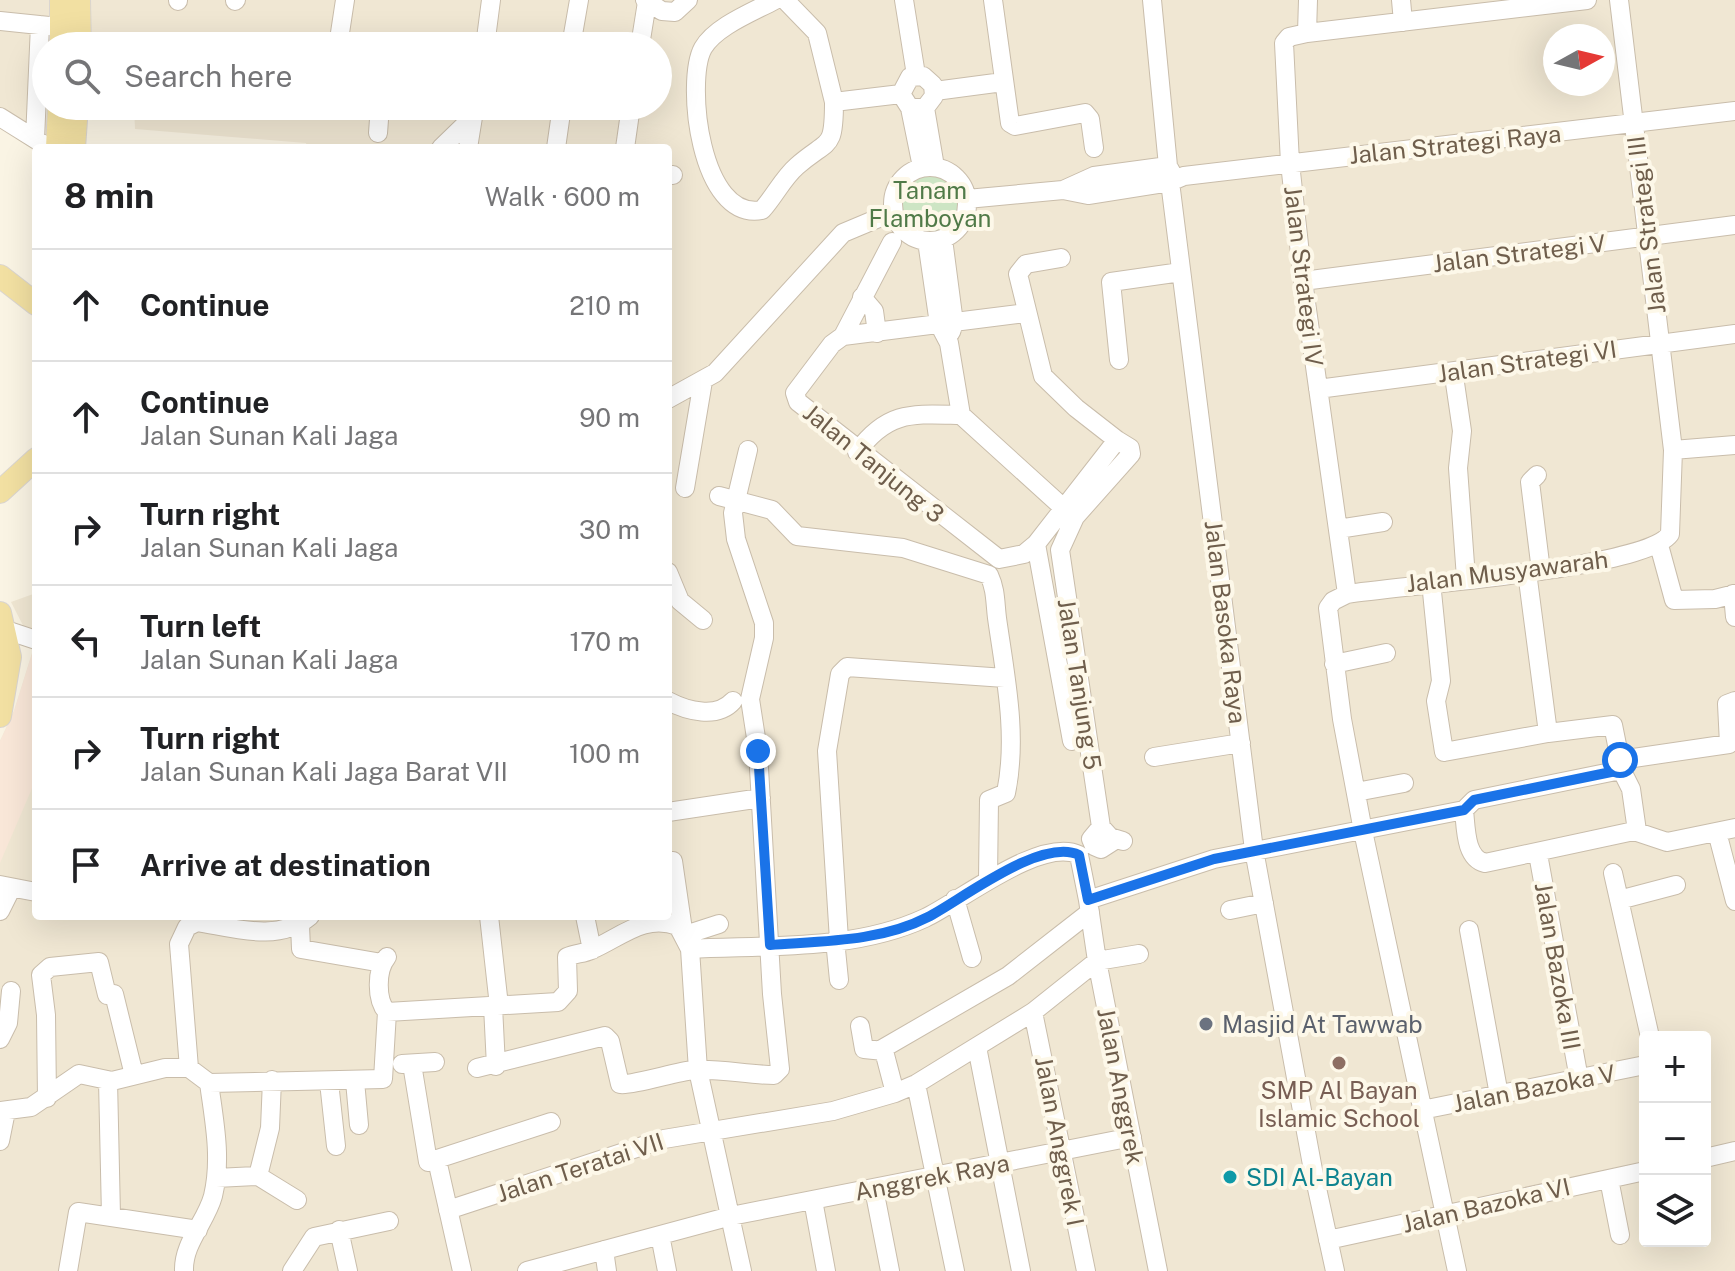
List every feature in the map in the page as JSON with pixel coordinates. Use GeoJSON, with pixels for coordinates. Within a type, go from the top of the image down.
{"type":"FeatureCollection","features":[{"type":"Feature","properties":{"kind":"main road"},"geometry":{"type":"LineString","coordinates":[[54,32],[61,0]]}},
{"type":"Feature","properties":{"kind":"main road"},"geometry":{"type":"LineString","coordinates":[[79,0],[80,32]]}},
{"type":"Feature","properties":{"kind":"main road"},"geometry":{"type":"LineString","coordinates":[[55,144],[58,120]]}},
{"type":"Feature","properties":{"kind":"main road"},"geometry":{"type":"LineString","coordinates":[[74,144],[76,120]]}},
{"type":"Feature","properties":{"kind":"main road"},"geometry":{"type":"LineString","coordinates":[[0,260],[32,279]]}},
{"type":"Feature","properties":{"kind":"main road"},"geometry":{"type":"LineString","coordinates":[[0,276],[32,301]]}},
{"type":"Feature","properties":{"kind":"main road"},"geometry":{"type":"LineString","coordinates":[[0,492],[32,463]]}},
{"type":"Feature","properties":{"kind":"main road"},"geometry":{"type":"LineString","coordinates":[[0,716],[9,670],[3,622]]}},
{"type":"Feature","properties":{"kind":"street"},"geometry":{"type":"LineString","coordinates":[[340,32],[345,0]]}},
{"type":"Feature","properties":{"kind":"street"},"geometry":{"type":"LineString","coordinates":[[487,32],[491,0]]}},
{"type":"Feature","properties":{"kind":"street"},"geometry":{"type":"LineString","coordinates":[[573,32],[579,0]]}},
{"type":"Feature","properties":{"kind":"street"},"geometry":{"type":"LineString","coordinates":[[642,32],[646,1],[662,11],[675,12],[688,0]]}},
{"type":"Feature","properties":{"kind":"street"},"geometry":{"type":"LineString","coordinates":[[775,0],[709,40],[697,68],[703,149],[711,176],[728,204],[750,212],[762,210],[795,167],[828,144],[834,132],[834,102],[817,33],[785,0]]}},
{"type":"Feature","properties":{"kind":"street"},"geometry":{"type":"LineString","coordinates":[[904,0],[916,75]]}},
{"type":"Feature","properties":{"kind":"street"},"geometry":{"type":"LineString","coordinates":[[993,0],[1003,82],[1012,124],[1085,113],[1090,119],[1094,148]]}},
{"type":"Feature","properties":{"kind":"street","name":"Jalan Basoka Raya"},"geometry":{"type":"LineString","coordinates":[[1152,0],[1175,175],[1181,272],[1254,850],[1335,1271]]}},
{"type":"Feature","properties":{"kind":"street"},"geometry":{"type":"LineString","coordinates":[[1308,0],[1307,33],[1510,5],[1587,0]]}},
{"type":"Feature","properties":{"kind":"street"},"geometry":{"type":"LineString","coordinates":[[1401,0],[1403,22]]}},
{"type":"Feature","properties":{"kind":"street","name":"Jalan Strategi III"},"geometry":{"type":"LineString","coordinates":[[1619,0],[1673,450],[1671,528],[1662,543]]}},
{"type":"Feature","properties":{"kind":"street"},"geometry":{"type":"LineString","coordinates":[[0,21],[54,32]]}},
{"type":"Feature","properties":{"kind":"street","name":"Jalan Strategi IV"},"geometry":{"type":"LineString","coordinates":[[1307,33],[1287,38],[1282,51],[1303,281],[1347,594]]}},
{"type":"Feature","properties":{"kind":"street"},"geometry":{"type":"LineString","coordinates":[[834,102],[912,103],[932,101],[935,91],[929,79],[916,75],[905,81],[912,103],[928,167]]}},
{"type":"Feature","properties":{"kind":"street"},"geometry":{"type":"LineString","coordinates":[[935,91],[1003,82]]}},
{"type":"Feature","properties":{"kind":"street","name":"Jalan Strategi Raya"},"geometry":{"type":"LineString","coordinates":[[967,199],[1063,190],[1088,195],[1111,182],[1290,163],[1634,117],[1735,111]]}},
{"type":"Feature","properties":{"kind":"street"},"geometry":{"type":"LineString","coordinates":[[0,117],[46,144]]}},
{"type":"Feature","properties":{"kind":"street"},"geometry":{"type":"LineString","coordinates":[[35,139],[38,120]]}},
{"type":"Feature","properties":{"kind":"street"},"geometry":{"type":"LineString","coordinates":[[378,133],[379,120]]}},
{"type":"Feature","properties":{"kind":"street"},"geometry":{"type":"LineString","coordinates":[[445,144],[467,120]]}},
{"type":"Feature","properties":{"kind":"street"},"geometry":{"type":"LineString","coordinates":[[469,144],[473,120]]}},
{"type":"Feature","properties":{"kind":"street"},"geometry":{"type":"LineString","coordinates":[[557,144],[560,120]]}},
{"type":"Feature","properties":{"kind":"street"},"geometry":{"type":"LineString","coordinates":[[626,144],[629,120]]}},
{"type":"Feature","properties":{"kind":"street"},"geometry":{"type":"LineString","coordinates":[[928,167],[956,178],[967,199],[964,219],[935,240],[906,233],[893,212],[898,184],[928,167]]}},
{"type":"Feature","properties":{"kind":"street"},"geometry":{"type":"LineString","coordinates":[[672,397],[703,381],[736,352],[843,233],[893,212]]}},
{"type":"Feature","properties":{"kind":"street","name":"Jalan Strategi V"},"geometry":{"type":"LineString","coordinates":[[1303,281],[1735,225]]}},
{"type":"Feature","properties":{"kind":"street"},"geometry":{"type":"LineString","coordinates":[[935,240],[961,415],[1068,512]]}},
{"type":"Feature","properties":{"kind":"street"},"geometry":{"type":"LineString","coordinates":[[843,336],[892,242]]}},
{"type":"Feature","properties":{"kind":"street"},"geometry":{"type":"LineString","coordinates":[[1036,544],[1068,512],[1117,440],[1076,408],[1043,376],[1026,313],[1020,269],[1026,264],[1061,258]]}},
{"type":"Feature","properties":{"kind":"street"},"geometry":{"type":"LineString","coordinates":[[1119,360],[1111,282],[1181,272]]}},
{"type":"Feature","properties":{"kind":"street"},"geometry":{"type":"LineString","coordinates":[[862,297],[874,311],[877,333]]}},
{"type":"Feature","properties":{"kind":"street"},"geometry":{"type":"LineString","coordinates":[[843,336],[1026,313]]}},
{"type":"Feature","properties":{"kind":"street","name":"Jalan Strategi VI"},"geometry":{"type":"LineString","coordinates":[[1318,389],[1735,334]]}},
{"type":"Feature","properties":{"kind":"street","name":"Jalan Tanjung 3"},"geometry":{"type":"LineString","coordinates":[[843,336],[832,344],[795,393],[798,402],[988,555],[1007,559],[1024,554],[1036,544]]}},
{"type":"Feature","properties":{"kind":"street"},"geometry":{"type":"LineString","coordinates":[[685,488],[703,381]]}},
{"type":"Feature","properties":{"kind":"street"},"geometry":{"type":"LineString","coordinates":[[1455,383],[1462,431],[1458,468],[1466,578]]}},
{"type":"Feature","properties":{"kind":"street"},"geometry":{"type":"LineString","coordinates":[[857,452],[872,432],[904,415],[961,415]]}},
{"type":"Feature","properties":{"kind":"street"},"geometry":{"type":"LineString","coordinates":[[1673,450],[1735,445]]}},
{"type":"Feature","properties":{"kind":"street"},"geometry":{"type":"LineString","coordinates":[[477,1068],[496,1066],[605,1036],[620,1084],[660,1074],[698,1070],[774,1075],[780,1069],[758,751],[750,699],[764,638],[764,623],[728,497],[748,450]]}},
{"type":"Feature","properties":{"kind":"street"},"geometry":{"type":"LineString","coordinates":[[1537,475],[1530,482],[1534,572],[1548,733]]}},
{"type":"Feature","properties":{"kind":"street"},"geometry":{"type":"LineString","coordinates":[[387,1012],[562,1000],[568,991],[567,957],[592,950],[635,926],[670,923],[686,938],[770,945],[837,940],[894,930],[927,917],[988,879],[989,800],[1006,793],[1011,765],[996,593],[989,575],[903,548],[797,536],[772,510],[728,497]]}},
{"type":"Feature","properties":{"kind":"street","name":"Jalan Tanjung 5"},"geometry":{"type":"LineString","coordinates":[[1068,512],[1060,550],[1075,704],[1072,741]]}},
{"type":"Feature","properties":{"kind":"street"},"geometry":{"type":"LineString","coordinates":[[1338,529],[1383,522]]}},
{"type":"Feature","properties":{"kind":"street"},"geometry":{"type":"LineString","coordinates":[[1662,543],[1674,600],[1715,599],[1734,594],[1735,617]]}},
{"type":"Feature","properties":{"kind":"street","name":"Jalan Musyawarah"},"geometry":{"type":"LineString","coordinates":[[1347,594],[1534,572],[1614,558],[1662,543]]}},
{"type":"Feature","properties":{"kind":"street","name":"Jalan Tanjung 5"},"geometry":{"type":"LineString","coordinates":[[1036,544],[1075,704],[1113,836]]}},
{"type":"Feature","properties":{"kind":"street"},"geometry":{"type":"LineString","coordinates":[[672,582],[680,601],[703,620]]}},
{"type":"Feature","properties":{"kind":"street"},"geometry":{"type":"LineString","coordinates":[[1431,582],[1441,681],[1436,701],[1444,752],[1613,725],[1620,764],[1628,779],[1637,831]]}},
{"type":"Feature","properties":{"kind":"street"},"geometry":{"type":"LineString","coordinates":[[1347,594],[1333,601],[1328,608],[1334,664],[1363,831],[1457,1271]]}},
{"type":"Feature","properties":{"kind":"street"},"geometry":{"type":"LineString","coordinates":[[3,622],[32,638]]}},
{"type":"Feature","properties":{"kind":"street"},"geometry":{"type":"LineString","coordinates":[[1334,664],[1386,653]]}},
{"type":"Feature","properties":{"kind":"street"},"geometry":{"type":"LineString","coordinates":[[839,980],[827,751],[840,674],[847,667],[1005,678]]}},
{"type":"Feature","properties":{"kind":"street"},"geometry":{"type":"LineString","coordinates":[[672,703],[693,711],[727,708],[733,701]]}},
{"type":"Feature","properties":{"kind":"street"},"geometry":{"type":"LineString","coordinates":[[860,1026],[864,1049],[882,1049],[1008,976],[1089,906],[1254,850],[1464,810],[1474,800],[1620,764],[1729,744],[1727,704],[1735,701]]}},
{"type":"Feature","properties":{"kind":"street"},"geometry":{"type":"LineString","coordinates":[[1154,757],[1241,743]]}},
{"type":"Feature","properties":{"kind":"street"},"geometry":{"type":"LineString","coordinates":[[1356,792],[1404,783]]}},
{"type":"Feature","properties":{"kind":"street"},"geometry":{"type":"LineString","coordinates":[[672,811],[761,798]]}},
{"type":"Feature","properties":{"kind":"street"},"geometry":{"type":"LineString","coordinates":[[1464,810],[1471,852],[1478,861],[1538,854],[1637,831],[1667,842],[1726,830],[1735,901]]}},
{"type":"Feature","properties":{"kind":"street","name":"Jalan Anggrek"},"geometry":{"type":"LineString","coordinates":[[988,879],[1015,866],[1072,852],[1079,855],[1158,1271]]}},
{"type":"Feature","properties":{"kind":"street","name":"Jalan Bazoka III"},"geometry":{"type":"LineString","coordinates":[[1538,854],[1579,1079]]}},
{"type":"Feature","properties":{"kind":"street"},"geometry":{"type":"LineString","coordinates":[[673,861],[686,938],[698,1070],[742,1271]]}},
{"type":"Feature","properties":{"kind":"street"},"geometry":{"type":"LineString","coordinates":[[1613,873],[1649,1031]]}},
{"type":"Feature","properties":{"kind":"street"},"geometry":{"type":"LineString","coordinates":[[1619,900],[1676,885]]}},
{"type":"Feature","properties":{"kind":"street"},"geometry":{"type":"LineString","coordinates":[[0,911],[3,888],[32,892]]}},
{"type":"Feature","properties":{"kind":"street"},"geometry":{"type":"LineString","coordinates":[[955,899],[972,958]]}},
{"type":"Feature","properties":{"kind":"street"},"geometry":{"type":"LineString","coordinates":[[1230,910],[1264,903]]}},
{"type":"Feature","properties":{"kind":"street"},"geometry":{"type":"LineString","coordinates":[[0,1141],[3,1111],[31,1107],[79,1074],[108,1080],[165,1068],[189,1068],[209,1083],[383,1079],[387,1012],[379,991],[384,960],[301,949],[305,920],[268,933],[197,922],[187,927],[179,944],[189,1068]]}},
{"type":"Feature","properties":{"kind":"street"},"geometry":{"type":"LineString","coordinates":[[489,920],[496,1006],[496,1066]]}},
{"type":"Feature","properties":{"kind":"street"},"geometry":{"type":"LineString","coordinates":[[586,920],[592,950]]}},
{"type":"Feature","properties":{"kind":"street"},"geometry":{"type":"LineString","coordinates":[[686,938],[719,924]]}},
{"type":"Feature","properties":{"kind":"street"},"geometry":{"type":"LineString","coordinates":[[1469,930],[1499,1095]]}},
{"type":"Feature","properties":{"kind":"street"},"geometry":{"type":"LineString","coordinates":[[1097,961],[1139,954]]}},
{"type":"Feature","properties":{"kind":"street","name":"Jalan Teratai VII"},"geometry":{"type":"LineString","coordinates":[[448,1210],[664,1139],[713,1128],[833,1111],[895,1093],[916,1084],[1033,1012],[1097,961]]}},
{"type":"Feature","properties":{"kind":"street"},"geometry":{"type":"LineString","coordinates":[[47,1098],[46,1015],[41,975],[50,967],[99,962],[107,995],[114,994],[134,1075]]}},
{"type":"Feature","properties":{"kind":"street"},"geometry":{"type":"LineString","coordinates":[[0,1039],[8,1023],[11,991]]}},
{"type":"Feature","properties":{"kind":"street","name":"Jalan Anggrek I"},"geometry":{"type":"LineString","coordinates":[[1033,1012],[1086,1271]]}},
{"type":"Feature","properties":{"kind":"street"},"geometry":{"type":"LineString","coordinates":[[977,1047],[1021,1271]]}},
{"type":"Feature","properties":{"kind":"street"},"geometry":{"type":"LineString","coordinates":[[882,1049],[895,1093]]}},
{"type":"Feature","properties":{"kind":"street"},"geometry":{"type":"LineString","coordinates":[[385,1065],[435,1062]]}},
{"type":"Feature","properties":{"kind":"street"},"geometry":{"type":"LineString","coordinates":[[412,1064],[427,1161],[551,1122]]}},
{"type":"Feature","properties":{"kind":"street","name":"Jalan Bazoka V"},"geometry":{"type":"LineString","coordinates":[[1422,1110],[1639,1066]]}},
{"type":"Feature","properties":{"kind":"street"},"geometry":{"type":"LineString","coordinates":[[108,1080],[111,1216]]}},
{"type":"Feature","properties":{"kind":"street"},"geometry":{"type":"LineString","coordinates":[[258,1176],[270,1128],[272,1080]]}},
{"type":"Feature","properties":{"kind":"street"},"geometry":{"type":"LineString","coordinates":[[355,1081],[359,1125]]}},
{"type":"Feature","properties":{"kind":"street"},"geometry":{"type":"LineString","coordinates":[[329,1082],[336,1146]]}},
{"type":"Feature","properties":{"kind":"street"},"geometry":{"type":"LineString","coordinates":[[184,1271],[184,1255],[212,1198],[216,1178],[218,1154],[209,1083]]}},
{"type":"Feature","properties":{"kind":"street"},"geometry":{"type":"LineString","coordinates":[[916,1084],[955,1271]]}},
{"type":"Feature","properties":{"kind":"street","name":"Anggrek Raya"},"geometry":{"type":"LineString","coordinates":[[527,1271],[731,1216],[1132,1137]]}},
{"type":"Feature","properties":{"kind":"street"},"geometry":{"type":"LineString","coordinates":[[1711,1157],[1735,1151]]}},
{"type":"Feature","properties":{"kind":"street"},"geometry":{"type":"LineString","coordinates":[[437,1160],[462,1271]]}},
{"type":"Feature","properties":{"kind":"street","name":"Jalan Bazoka VI"},"geometry":{"type":"LineString","coordinates":[[1328,1240],[1639,1172]]}},
{"type":"Feature","properties":{"kind":"street"},"geometry":{"type":"LineString","coordinates":[[216,1178],[258,1176],[297,1200]]}},
{"type":"Feature","properties":{"kind":"street"},"geometry":{"type":"LineString","coordinates":[[1609,1179],[1620,1235]]}},
{"type":"Feature","properties":{"kind":"street"},"geometry":{"type":"LineString","coordinates":[[874,1189],[890,1271]]}},
{"type":"Feature","properties":{"kind":"street"},"geometry":{"type":"LineString","coordinates":[[813,1200],[826,1271]]}},
{"type":"Feature","properties":{"kind":"street"},"geometry":{"type":"LineString","coordinates":[[68,1271],[75,1213],[198,1230]]}},
{"type":"Feature","properties":{"kind":"street"},"geometry":{"type":"LineString","coordinates":[[292,1271],[314,1237],[389,1221]]}},
{"type":"Feature","properties":{"kind":"street"},"geometry":{"type":"LineString","coordinates":[[339,1230],[348,1271]]}},
{"type":"Feature","properties":{"kind":"street"},"geometry":{"type":"LineString","coordinates":[[660,1235],[667,1271]]}},
{"type":"Feature","properties":{"kind":"street"},"geometry":{"type":"LineString","coordinates":[[604,1250],[607,1271]]}},
{"type":"Feature","properties":{"kind":"shaded area"},"geometry":{"type":"Polygon","coordinates":[[[0,0],[51,0],[50,32],[32,32],[32,120],[47,120],[47,144],[39,144],[0,124],[0,0]]]}},
{"type":"Feature","properties":{"kind":"shaded area"},"geometry":{"type":"Polygon","coordinates":[[[89,0],[1735,0],[1735,1271],[0,1271],[0,741],[14,711],[32,653],[32,920],[672,920],[672,144],[306,143],[135,129],[135,120],[672,120],[672,32],[89,32],[89,0]]]}},
{"type":"Feature","properties":{"kind":"shaded area"},"geometry":{"type":"Polygon","coordinates":[[[32,594],[32,643],[11,602],[32,594]]]}},
{"type":"Feature","properties":{"kind":"shaded area"},"geometry":{"type":"Polygon","coordinates":[[[32,653],[32,788],[0,863],[0,741],[14,711],[32,653]]]}},
{"type":"Feature","properties":{"kind":"green space","name":"Tanam Flamboyan"},"geometry":{"type":"Polygon","coordinates":[[[930,167],[951,173],[961,183],[967,204],[961,225],[951,235],[930,241],[909,235],[899,225],[893,204],[899,183],[909,173],[930,167]]]}},
{"type":"Feature","properties":{"kind":"place","name":"Masjid At Tawwab"},"geometry":{"type":"Point","coordinates":[1206,1024]}},
{"type":"Feature","properties":{"kind":"place","name":"SMP Al Bayan Islamic School"},"geometry":{"type":"Point","coordinates":[1339,1063]}},
{"type":"Feature","properties":{"kind":"place","name":"SDI Al-Bayan"},"geometry":{"type":"Point","coordinates":[1230,1177]}},
{"type":"Feature","properties":{"kind":"route"},"geometry":{"type":"LineString","coordinates":[[758,751],[770,945],[839,940],[894,930],[927,917],[1015,866],[1060,853],[1079,855],[1088,900],[1214,859],[1464,810],[1474,800],[1616,771],[1621,765],[1620,760]]}}]}
